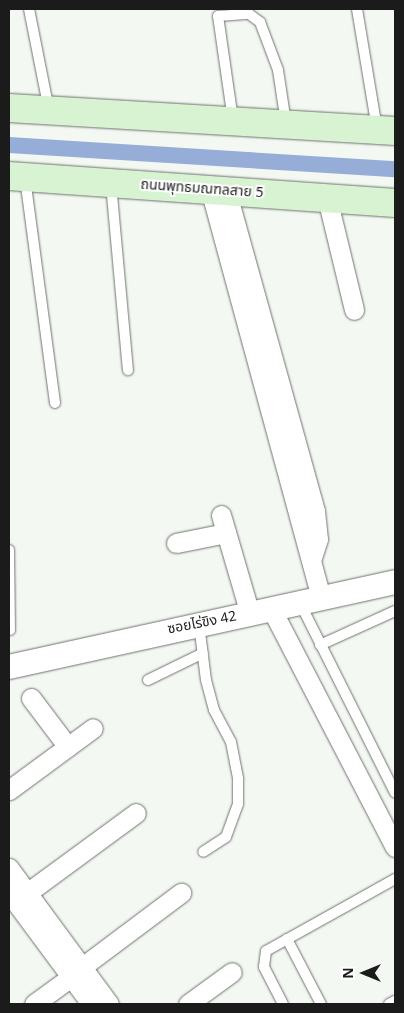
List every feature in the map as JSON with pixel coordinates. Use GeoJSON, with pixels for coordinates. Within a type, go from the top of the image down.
{"type":"FeatureCollection","features":[{"type":"Feature","properties":{"kind":"main road"},"geometry":{"type":"LineString","coordinates":[[9,108],[386,131]]}},
{"type":"Feature","properties":{"kind":"main road","name":"ถนนพุทธมณฑลสาย 5"},"geometry":{"type":"LineString","coordinates":[[17,176],[395,203]]}},
{"type":"Feature","properties":{"kind":"street"},"geometry":{"type":"LineString","coordinates":[[218,190],[315,511],[318,539],[311,562],[310,600]]}},
{"type":"Feature","properties":{"kind":"street"},"geometry":{"type":"LineString","coordinates":[[327,198],[354,310]]}},
{"type":"Feature","properties":{"kind":"street"},"geometry":{"type":"LineString","coordinates":[[221,515],[226,533],[261,612],[395,847]]}},
{"type":"Feature","properties":{"kind":"street"},"geometry":{"type":"LineString","coordinates":[[176,543],[226,533]]}},
{"type":"Feature","properties":{"kind":"street","name":"ซอยไร่ขิง 42"},"geometry":{"type":"LineString","coordinates":[[9,667],[395,582]]}},
{"type":"Feature","properties":{"kind":"street"},"geometry":{"type":"LineString","coordinates":[[31,698],[68,747]]}},
{"type":"Feature","properties":{"kind":"street"},"geometry":{"type":"LineString","coordinates":[[9,790],[93,728]]}},
{"type":"Feature","properties":{"kind":"street"},"geometry":{"type":"LineString","coordinates":[[16,902],[136,813]]}},
{"type":"Feature","properties":{"kind":"street"},"geometry":{"type":"LineString","coordinates":[[9,868],[16,902],[76,972],[109,1004]]}},
{"type":"Feature","properties":{"kind":"street"},"geometry":{"type":"LineString","coordinates":[[34,1004],[181,893]]}},
{"type":"Feature","properties":{"kind":"street"},"geometry":{"type":"LineString","coordinates":[[76,972],[91,1004]]}},
{"type":"Feature","properties":{"kind":"street"},"geometry":{"type":"LineString","coordinates":[[188,1004],[232,972]]}},
{"type":"Feature","properties":{"kind":"lane"},"geometry":{"type":"LineString","coordinates":[[29,9],[50,111]]}},
{"type":"Feature","properties":{"kind":"lane"},"geometry":{"type":"LineString","coordinates":[[357,9],[386,131]]}},
{"type":"Feature","properties":{"kind":"lane"},"geometry":{"type":"LineString","coordinates":[[233,122],[218,12],[248,12],[260,22],[278,70],[286,125]]}},
{"type":"Feature","properties":{"kind":"lane"},"geometry":{"type":"LineString","coordinates":[[17,176],[55,404]]}},
{"type":"Feature","properties":{"kind":"lane"},"geometry":{"type":"LineString","coordinates":[[111,182],[128,370]]}},
{"type":"Feature","properties":{"kind":"lane"},"geometry":{"type":"LineString","coordinates":[[9,550],[10,630]]}},
{"type":"Feature","properties":{"kind":"lane"},"geometry":{"type":"LineString","coordinates":[[310,600],[320,645],[395,794]]}},
{"type":"Feature","properties":{"kind":"lane"},"geometry":{"type":"LineString","coordinates":[[320,645],[395,611]]}},
{"type":"Feature","properties":{"kind":"lane"},"geometry":{"type":"LineString","coordinates":[[199,624],[214,710],[231,742],[238,778],[238,804],[226,837],[203,852]]}},
{"type":"Feature","properties":{"kind":"lane"},"geometry":{"type":"LineString","coordinates":[[148,680],[203,653]]}},
{"type":"Feature","properties":{"kind":"lane"},"geometry":{"type":"LineString","coordinates":[[283,1004],[264,967],[263,957],[266,951],[395,879]]}},
{"type":"Feature","properties":{"kind":"lane"},"geometry":{"type":"LineString","coordinates":[[287,939],[321,1004]]}},
{"type":"Feature","properties":{"kind":"lane"},"geometry":{"type":"LineString","coordinates":[[389,1004],[395,1001]]}},
{"type":"Feature","properties":{"kind":"waterway"},"geometry":{"type":"LineString","coordinates":[[9,145],[395,169]]}}]}
